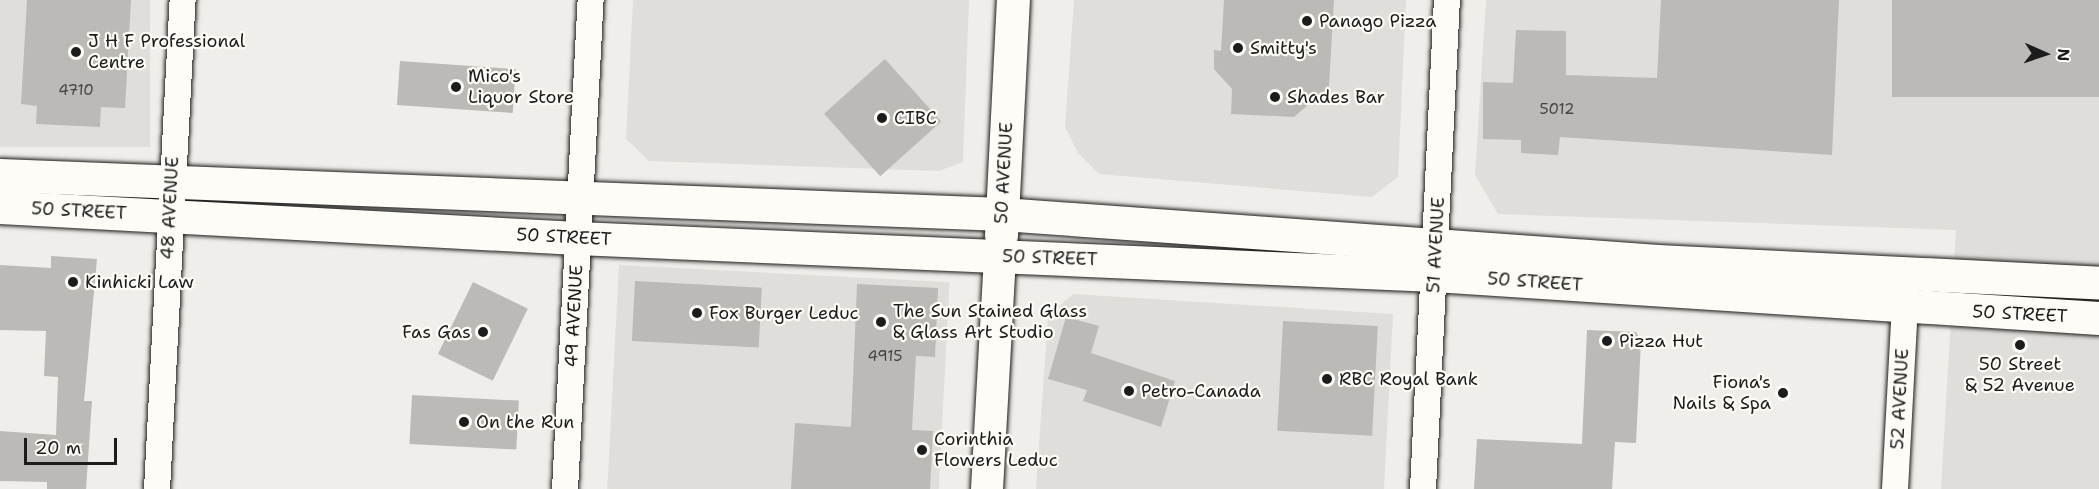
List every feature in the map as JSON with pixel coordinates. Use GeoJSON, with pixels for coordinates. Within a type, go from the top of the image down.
{"type":"FeatureCollection","features":[{"type":"Feature","properties":{"kind":"main road","name":"50 AVENUE"},"geometry":{"type":"LineString","coordinates":[[1000,256],[1013,0]]}},
{"type":"Feature","properties":{"kind":"main road","name":"50 STREET"},"geometry":{"type":"LineString","coordinates":[[0,175],[578,200],[1002,214],[1905,308],[2099,318]]}},
{"type":"Feature","properties":{"kind":"main road","name":"50 STREET"},"geometry":{"type":"LineString","coordinates":[[0,207],[577,238],[1000,256],[1657,261],[2099,283]]}},
{"type":"Feature","properties":{"kind":"street","name":"48 AVENUE"},"geometry":{"type":"LineString","coordinates":[[157,489],[168,215],[183,0]]}},
{"type":"Feature","properties":{"kind":"street","name":"49 AVENUE"},"geometry":{"type":"LineString","coordinates":[[565,489],[578,200],[591,0]]}},
{"type":"Feature","properties":{"kind":"street","name":"51 AVENUE"},"geometry":{"type":"LineString","coordinates":[[1424,489],[1447,0]]}},
{"type":"Feature","properties":{"kind":"street","name":"50 AVENUE"},"geometry":{"type":"LineString","coordinates":[[987,489],[1000,256]]}},
{"type":"Feature","properties":{"kind":"street","name":"52 AVENUE"},"geometry":{"type":"LineString","coordinates":[[1895,489],[1906,272]]}},
{"type":"Feature","properties":{"kind":"shaded area"},"geometry":{"type":"Polygon","coordinates":[[[0,0],[150,0],[150,147],[0,147],[0,0]]]}},
{"type":"Feature","properties":{"kind":"shaded area"},"geometry":{"type":"Polygon","coordinates":[[[633,0],[969,0],[963,162],[939,171],[649,161],[626,139],[633,0]]]}},
{"type":"Feature","properties":{"kind":"shaded area"},"geometry":{"type":"Polygon","coordinates":[[[1074,0],[1406,0],[1398,177],[1372,197],[1099,174],[1078,153],[1065,127],[1074,0]]]}},
{"type":"Feature","properties":{"kind":"shaded area"},"geometry":{"type":"Polygon","coordinates":[[[1486,0],[2099,0],[2099,489],[1941,489],[1956,230],[1498,214],[1475,175],[1486,0]]]}},
{"type":"Feature","properties":{"kind":"shaded area"},"geometry":{"type":"Polygon","coordinates":[[[619,265],[950,282],[939,489],[607,489],[619,265]]]}},
{"type":"Feature","properties":{"kind":"shaded area"},"geometry":{"type":"Polygon","coordinates":[[[1073,294],[1393,314],[1384,489],[1036,489],[1048,316],[1073,294]]]}},
{"type":"Feature","properties":{"kind":"building","name":"J H F Professional Centre"},"geometry":{"type":"Polygon","coordinates":[[[27,0],[131,0],[125,108],[101,107],[100,127],[36,124],[37,106],[21,104],[27,0]]]}},
{"type":"Feature","properties":{"kind":"building"},"geometry":{"type":"Polygon","coordinates":[[[1224,0],[1334,0],[1328,104],[1309,104],[1294,117],[1231,114],[1232,89],[1214,69],[1214,50],[1221,51],[1224,0]]]}},
{"type":"Feature","properties":{"kind":"building"},"geometry":{"type":"Polygon","coordinates":[[[1661,0],[1839,0],[1832,155],[1560,137],[1558,155],[1521,153],[1521,140],[1483,139],[1483,82],[1513,83],[1516,30],[1566,31],[1566,75],[1657,78],[1661,0]]]}},
{"type":"Feature","properties":{"kind":"building"},"geometry":{"type":"Polygon","coordinates":[[[1892,0],[2099,0],[2099,97],[1892,97],[1892,0]]]}},
{"type":"Feature","properties":{"kind":"building","name":"CIBC"},"geometry":{"type":"Polygon","coordinates":[[[885,59],[941,121],[880,176],[824,114],[885,59]]]}},
{"type":"Feature","properties":{"kind":"building","name":"Mico's Liquor Store"},"geometry":{"type":"Polygon","coordinates":[[[400,61],[516,69],[513,113],[397,105],[400,61]]]}},
{"type":"Feature","properties":{"kind":"building"},"geometry":{"type":"Polygon","coordinates":[[[51,256],[97,259],[84,401],[92,401],[86,489],[47,489],[47,482],[0,481],[0,431],[56,435],[58,377],[44,376],[46,331],[0,330],[0,265],[51,268],[51,256]]]}},
{"type":"Feature","properties":{"kind":"building","name":"Fox Burger Leduc"},"geometry":{"type":"Polygon","coordinates":[[[635,281],[762,288],[759,348],[632,341],[635,281]]]}},
{"type":"Feature","properties":{"kind":"building","name":"Fas Gas"},"geometry":{"type":"Polygon","coordinates":[[[473,282],[528,309],[493,381],[438,354],[473,282]]]}},
{"type":"Feature","properties":{"kind":"building"},"geometry":{"type":"Polygon","coordinates":[[[857,284],[938,288],[935,357],[916,356],[912,430],[933,431],[930,489],[791,489],[795,423],[851,427],[857,284]]]}},
{"type":"Feature","properties":{"kind":"building","name":"Petro-Canada"},"geometry":{"type":"Polygon","coordinates":[[[1066,317],[1099,326],[1091,353],[1175,381],[1161,427],[1083,401],[1087,390],[1048,379],[1066,317]]]}},
{"type":"Feature","properties":{"kind":"building","name":"RBC Royal Bank"},"geometry":{"type":"Polygon","coordinates":[[[1283,321],[1378,326],[1372,436],[1277,431],[1283,321]]]}},
{"type":"Feature","properties":{"kind":"building"},"geometry":{"type":"Polygon","coordinates":[[[1587,330],[1636,332],[1641,341],[1636,443],[1615,442],[1612,489],[1474,489],[1477,439],[1582,444],[1587,330]]]}},
{"type":"Feature","properties":{"kind":"building","name":"On the Run"},"geometry":{"type":"Polygon","coordinates":[[[412,395],[519,401],[516,450],[409,444],[412,395]]]}},
{"type":"Feature","properties":{"kind":"place","name":"Panago Pizza"},"geometry":{"type":"Point","coordinates":[1307,21]}},
{"type":"Feature","properties":{"kind":"place","name":"Smitty's"},"geometry":{"type":"Point","coordinates":[1238,48]}},
{"type":"Feature","properties":{"kind":"place","name":"J H F Professional Centre"},"geometry":{"type":"Point","coordinates":[76,52]}},
{"type":"Feature","properties":{"kind":"place","name":"Mico's Liquor Store"},"geometry":{"type":"Point","coordinates":[456,87]}},
{"type":"Feature","properties":{"kind":"place","name":"Shades Bar"},"geometry":{"type":"Point","coordinates":[1275,97]}},
{"type":"Feature","properties":{"kind":"place","name":"CIBC"},"geometry":{"type":"Point","coordinates":[882,118]}},
{"type":"Feature","properties":{"kind":"place","name":"Kinhicki Law"},"geometry":{"type":"Point","coordinates":[73,282]}},
{"type":"Feature","properties":{"kind":"place","name":"Fox Burger Leduc"},"geometry":{"type":"Point","coordinates":[697,313]}},
{"type":"Feature","properties":{"kind":"place","name":"The Sun Stained Glass & Glass Art Studio"},"geometry":{"type":"Point","coordinates":[881,322]}},
{"type":"Feature","properties":{"kind":"place","name":"Fas Gas"},"geometry":{"type":"Point","coordinates":[483,332]}},
{"type":"Feature","properties":{"kind":"place","name":"Pizza Hut"},"geometry":{"type":"Point","coordinates":[1607,341]}},
{"type":"Feature","properties":{"kind":"place","name":"50 Street & 52 Avenue"},"geometry":{"type":"Point","coordinates":[2020,345]}},
{"type":"Feature","properties":{"kind":"place","name":"RBC Royal Bank"},"geometry":{"type":"Point","coordinates":[1327,379]}},
{"type":"Feature","properties":{"kind":"place","name":"Petro-Canada"},"geometry":{"type":"Point","coordinates":[1129,391]}},
{"type":"Feature","properties":{"kind":"place","name":"Fiona's Nails & Spa"},"geometry":{"type":"Point","coordinates":[1783,393]}},
{"type":"Feature","properties":{"kind":"place","name":"On the Run"},"geometry":{"type":"Point","coordinates":[464,422]}},
{"type":"Feature","properties":{"kind":"place","name":"Corinthia Flowers Leduc"},"geometry":{"type":"Point","coordinates":[922,450]}}]}
